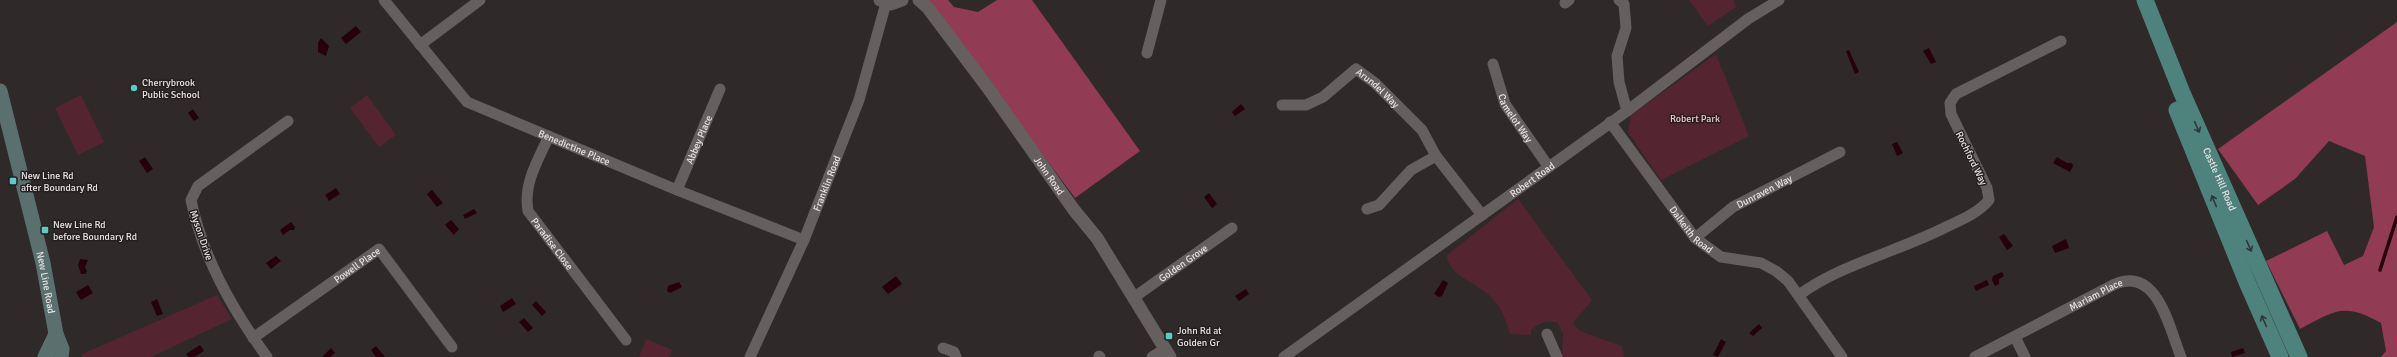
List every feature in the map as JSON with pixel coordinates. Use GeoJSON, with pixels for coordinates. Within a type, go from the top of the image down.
{"type":"FeatureCollection","features":[{"type":"Feature","properties":{"kind":"main road","name":"Castle Hill Road"},"geometry":{"type":"LineString","coordinates":[[2134,0],[2235,253],[2280,357]]}},
{"type":"Feature","properties":{"kind":"main road","name":"Castle Hill Road"},"geometry":{"type":"LineString","coordinates":[[2145,0],[2182,93],[2299,357]]}},
{"type":"Feature","properties":{"kind":"main road","name":"New Line Road"},"geometry":{"type":"LineString","coordinates":[[0,91],[43,263],[56,334],[62,349],[61,357]]}},
{"type":"Feature","properties":{"kind":"main road"},"geometry":{"type":"LineString","coordinates":[[45,357],[56,334]]}},
{"type":"Feature","properties":{"kind":"street","name":"Benedictine Place"},"geometry":{"type":"LineString","coordinates":[[384,0],[467,102],[677,190],[804,240]]}},
{"type":"Feature","properties":{"kind":"street"},"geometry":{"type":"LineString","coordinates":[[420,45],[480,0]]}},
{"type":"Feature","properties":{"kind":"street"},"geometry":{"type":"LineString","coordinates":[[883,2],[896,4],[902,0]]}},
{"type":"Feature","properties":{"kind":"street","name":"John Road"},"geometry":{"type":"LineString","coordinates":[[919,0],[928,8],[988,88],[1074,210],[1097,238],[1167,353]]}},
{"type":"Feature","properties":{"kind":"street"},"geometry":{"type":"LineString","coordinates":[[1147,53],[1161,0]]}},
{"type":"Feature","properties":{"kind":"street"},"geometry":{"type":"LineString","coordinates":[[1619,0],[1624,4],[1626,28],[1617,56],[1619,82],[1627,111]]}},
{"type":"Feature","properties":{"kind":"street","name":"Robert Road"},"geometry":{"type":"LineString","coordinates":[[1284,357],[1548,166],[1627,111],[1748,19],[1779,0]]}},
{"type":"Feature","properties":{"kind":"street","name":"Franklin Road"},"geometry":{"type":"LineString","coordinates":[[750,357],[804,240],[859,100],[883,2]]}},
{"type":"Feature","properties":{"kind":"street","name":"Rochford Way"},"geometry":{"type":"LineString","coordinates":[[1799,295],[1820,279],[1917,242],[1981,210],[1989,200],[1987,188],[1951,114],[1950,103],[1956,94],[2061,41]]}},
{"type":"Feature","properties":{"kind":"street","name":"Camelot Way"},"geometry":{"type":"LineString","coordinates":[[1493,64],[1505,104],[1548,166]]}},
{"type":"Feature","properties":{"kind":"street","name":"Arundel Way"},"geometry":{"type":"LineString","coordinates":[[1282,104],[1306,105],[1322,97],[1356,69],[1375,82],[1422,130],[1436,156],[1482,215]]}},
{"type":"Feature","properties":{"kind":"street","name":"Abbey Place"},"geometry":{"type":"LineString","coordinates":[[677,190],[720,89]]}},
{"type":"Feature","properties":{"kind":"street","name":"Myson Drive"},"geometry":{"type":"LineString","coordinates":[[267,357],[222,290],[195,221],[191,200],[198,186],[288,121]]}},
{"type":"Feature","properties":{"kind":"street","name":"Dalkeith Road"},"geometry":{"type":"LineString","coordinates":[[1610,122],[1695,238],[1721,257],[1761,263],[1776,271],[1788,281],[1799,295],[1842,357]]}},
{"type":"Feature","properties":{"kind":"street","name":"Paradise Close"},"geometry":{"type":"LineString","coordinates":[[549,136],[531,176],[525,198],[528,211],[626,340]]}},
{"type":"Feature","properties":{"kind":"street","name":"Dunraven Way"},"geometry":{"type":"LineString","coordinates":[[1695,238],[1733,207],[1840,152]]}},
{"type":"Feature","properties":{"kind":"street"},"geometry":{"type":"LineString","coordinates":[[1367,209],[1379,205],[1411,170],[1436,156]]}},
{"type":"Feature","properties":{"kind":"street","name":"Golden Grove"},"geometry":{"type":"LineString","coordinates":[[1133,298],[1232,228]]}},
{"type":"Feature","properties":{"kind":"street","name":"Powell Place"},"geometry":{"type":"LineString","coordinates":[[253,338],[379,248],[452,346]]}},
{"type":"Feature","properties":{"kind":"street","name":"Mariam Place"},"geometry":{"type":"LineString","coordinates":[[1975,357],[2115,284],[2128,280],[2135,280],[2148,287],[2157,297],[2180,357]]}},
{"type":"Feature","properties":{"kind":"street"},"geometry":{"type":"LineString","coordinates":[[1546,334],[1557,357]]}},
{"type":"Feature","properties":{"kind":"street"},"geometry":{"type":"LineString","coordinates":[[2015,337],[2025,357]]}},
{"type":"Feature","properties":{"kind":"street"},"geometry":{"type":"LineString","coordinates":[[943,348],[954,352],[956,357]]}},
{"type":"Feature","properties":{"kind":"street"},"geometry":{"type":"LineString","coordinates":[[1152,357],[1167,353]]}},
{"type":"Feature","properties":{"kind":"green space"},"geometry":{"type":"Polygon","coordinates":[[[1689,0],[1734,0],[1736,7],[1708,26],[1689,0]]]}},
{"type":"Feature","properties":{"kind":"green space","name":"Robert Park"},"geometry":{"type":"Polygon","coordinates":[[[1716,54],[1749,136],[1661,180],[1628,132],[1631,115],[1716,54]]]}},
{"type":"Feature","properties":{"kind":"green space"},"geometry":{"type":"Polygon","coordinates":[[[81,95],[104,142],[78,155],[55,108],[81,95]]]}},
{"type":"Feature","properties":{"kind":"green space"},"geometry":{"type":"Polygon","coordinates":[[[367,95],[396,135],[379,147],[350,108],[367,95]]]}},
{"type":"Feature","properties":{"kind":"green space"},"geometry":{"type":"Polygon","coordinates":[[[1518,199],[1592,300],[1573,323],[1580,331],[1622,346],[1624,357],[1562,357],[1563,334],[1558,323],[1547,322],[1540,324],[1531,330],[1531,335],[1510,334],[1503,315],[1495,302],[1487,293],[1458,274],[1452,268],[1448,262],[1447,255],[1518,199]]]}},
{"type":"Feature","properties":{"kind":"green space"},"geometry":{"type":"Polygon","coordinates":[[[217,295],[232,319],[151,357],[82,357],[82,354],[217,295]]]}},
{"type":"Feature","properties":{"kind":"green space"},"geometry":{"type":"Polygon","coordinates":[[[646,339],[672,350],[669,357],[639,357],[646,339]]]}},
{"type":"Feature","properties":{"kind":"shaded area"},"geometry":{"type":"Polygon","coordinates":[[[927,0],[948,0],[954,7],[978,12],[997,0],[1032,0],[1140,151],[1075,198],[927,0]]]}},
{"type":"Feature","properties":{"kind":"shaded area"},"geometry":{"type":"Polygon","coordinates":[[[2397,22],[2397,357],[2381,357],[2386,351],[2381,323],[2368,316],[2348,311],[2339,311],[2300,329],[2266,261],[2327,231],[2344,265],[2363,256],[2374,227],[2365,156],[2329,141],[2295,179],[2258,205],[2218,149],[2397,22]]]}},
{"type":"Feature","properties":{"kind":"shaded area"},"geometry":{"type":"Polygon","coordinates":[[[356,26],[361,32],[346,44],[341,38],[356,26]]]}},
{"type":"Feature","properties":{"kind":"shaded area"},"geometry":{"type":"Polygon","coordinates":[[[321,38],[329,46],[326,56],[318,52],[318,43],[321,38]]]}},
{"type":"Feature","properties":{"kind":"shaded area"},"geometry":{"type":"Polygon","coordinates":[[[1929,48],[1936,62],[1931,64],[1923,51],[1929,48]]]}},
{"type":"Feature","properties":{"kind":"shaded area"},"geometry":{"type":"Polygon","coordinates":[[[1849,50],[1859,72],[1855,74],[1846,51],[1849,50]]]}},
{"type":"Feature","properties":{"kind":"shaded area"},"geometry":{"type":"Polygon","coordinates":[[[1241,104],[1245,109],[1235,116],[1232,112],[1241,104]]]}},
{"type":"Feature","properties":{"kind":"shaded area"},"geometry":{"type":"Polygon","coordinates":[[[193,109],[199,118],[194,121],[188,113],[193,109]]]}},
{"type":"Feature","properties":{"kind":"shaded area"},"geometry":{"type":"Polygon","coordinates":[[[1897,142],[1903,153],[1897,156],[1892,144],[1897,142]]]}},
{"type":"Feature","properties":{"kind":"shaded area"},"geometry":{"type":"Polygon","coordinates":[[[145,157],[153,169],[147,173],[139,161],[145,157]]]}},
{"type":"Feature","properties":{"kind":"shaded area"},"geometry":{"type":"Polygon","coordinates":[[[2057,157],[2067,163],[2072,163],[2073,166],[2070,172],[2053,163],[2057,157]]]}},
{"type":"Feature","properties":{"kind":"shaded area"},"geometry":{"type":"Polygon","coordinates":[[[336,188],[340,194],[329,201],[325,195],[336,188]]]}},
{"type":"Feature","properties":{"kind":"shaded area"},"geometry":{"type":"Polygon","coordinates":[[[432,190],[443,203],[437,207],[427,194],[432,190]]]}},
{"type":"Feature","properties":{"kind":"shaded area"},"geometry":{"type":"Polygon","coordinates":[[[1209,193],[1217,204],[1212,208],[1204,197],[1209,193]]]}},
{"type":"Feature","properties":{"kind":"shaded area"},"geometry":{"type":"Polygon","coordinates":[[[474,209],[477,213],[465,219],[463,215],[474,209]]]}},
{"type":"Feature","properties":{"kind":"shaded area"},"geometry":{"type":"Polygon","coordinates":[[[451,220],[459,229],[454,235],[445,225],[451,220]]]}},
{"type":"Feature","properties":{"kind":"shaded area"},"geometry":{"type":"Polygon","coordinates":[[[291,222],[295,227],[294,230],[290,230],[283,235],[280,230],[291,222]]]}},
{"type":"Feature","properties":{"kind":"shaded area"},"geometry":{"type":"Polygon","coordinates":[[[2004,234],[2013,246],[2007,250],[1999,237],[2004,234]]]}},
{"type":"Feature","properties":{"kind":"shaded area"},"geometry":{"type":"Polygon","coordinates":[[[2066,239],[2069,248],[2055,253],[2052,246],[2066,239]]]}},
{"type":"Feature","properties":{"kind":"shaded area"},"geometry":{"type":"Polygon","coordinates":[[[276,256],[281,261],[271,269],[266,263],[276,256]]]}},
{"type":"Feature","properties":{"kind":"shaded area"},"geometry":{"type":"Polygon","coordinates":[[[80,259],[88,260],[85,267],[87,272],[85,274],[81,274],[78,265],[80,259]]]}},
{"type":"Feature","properties":{"kind":"shaded area"},"geometry":{"type":"Polygon","coordinates":[[[2002,272],[2004,276],[1999,279],[1999,284],[1995,286],[1992,280],[1993,276],[2002,272]]]}},
{"type":"Feature","properties":{"kind":"shaded area"},"geometry":{"type":"Polygon","coordinates":[[[896,276],[902,284],[888,294],[882,287],[896,276]]]}},
{"type":"Feature","properties":{"kind":"shaded area"},"geometry":{"type":"Polygon","coordinates":[[[1443,280],[1448,283],[1442,296],[1439,297],[1434,294],[1443,280]]]}},
{"type":"Feature","properties":{"kind":"shaded area"},"geometry":{"type":"Polygon","coordinates":[[[1987,280],[1989,285],[1976,291],[1974,286],[1987,280]]]}},
{"type":"Feature","properties":{"kind":"shaded area"},"geometry":{"type":"Polygon","coordinates":[[[679,282],[682,287],[670,293],[667,291],[668,286],[679,282]]]}},
{"type":"Feature","properties":{"kind":"shaded area"},"geometry":{"type":"Polygon","coordinates":[[[88,285],[93,293],[81,300],[76,292],[88,285]]]}},
{"type":"Feature","properties":{"kind":"shaded area"},"geometry":{"type":"Polygon","coordinates":[[[1246,289],[1249,294],[1239,301],[1235,296],[1246,289]]]}},
{"type":"Feature","properties":{"kind":"shaded area"},"geometry":{"type":"Polygon","coordinates":[[[512,298],[516,304],[503,312],[500,306],[512,298]]]}},
{"type":"Feature","properties":{"kind":"shaded area"},"geometry":{"type":"Polygon","coordinates":[[[157,299],[163,314],[157,316],[151,302],[157,299]]]}},
{"type":"Feature","properties":{"kind":"shaded area"},"geometry":{"type":"Polygon","coordinates":[[[536,301],[546,312],[542,316],[532,305],[536,301]]]}},
{"type":"Feature","properties":{"kind":"shaded area"},"geometry":{"type":"Polygon","coordinates":[[[524,318],[533,328],[528,332],[519,322],[524,318]]]}},
{"type":"Feature","properties":{"kind":"shaded area"},"geometry":{"type":"Polygon","coordinates":[[[1759,324],[1762,328],[1753,336],[1749,333],[1759,324]]]}},
{"type":"Feature","properties":{"kind":"shaded area"},"geometry":{"type":"Polygon","coordinates":[[[1721,339],[1726,342],[1718,357],[1713,355],[1721,339]]]}},
{"type":"Feature","properties":{"kind":"shaded area"},"geometry":{"type":"Polygon","coordinates":[[[200,345],[204,351],[194,357],[188,357],[186,354],[200,345]]]}},
{"type":"Feature","properties":{"kind":"shaded area"},"geometry":{"type":"Polygon","coordinates":[[[376,346],[385,357],[376,357],[371,350],[376,346]]]}},
{"type":"Feature","properties":{"kind":"shaded area"},"geometry":{"type":"Polygon","coordinates":[[[331,348],[335,353],[330,357],[322,357],[331,348]]]}},
{"type":"Feature","properties":{"kind":"shaded area"},"geometry":{"type":"Polygon","coordinates":[[[2243,348],[2245,353],[2232,357],[2231,352],[2243,348]]]}},
{"type":"Feature","properties":{"kind":"waterway"},"geometry":{"type":"LineString","coordinates":[[2380,270],[2397,217]]}},
{"type":"Feature","properties":{"kind":"place","name":"Cherrybrook Public School"},"geometry":{"type":"Point","coordinates":[134,88]}},
{"type":"Feature","properties":{"kind":"place","name":"New Line Rd after Boundary Rd"},"geometry":{"type":"Point","coordinates":[13,181]}},
{"type":"Feature","properties":{"kind":"place","name":"New Line Rd before Boundary Rd"},"geometry":{"type":"Point","coordinates":[45,230]}},
{"type":"Feature","properties":{"kind":"place","name":"John Rd at Golden Gr"},"geometry":{"type":"Point","coordinates":[1169,336]}}]}
